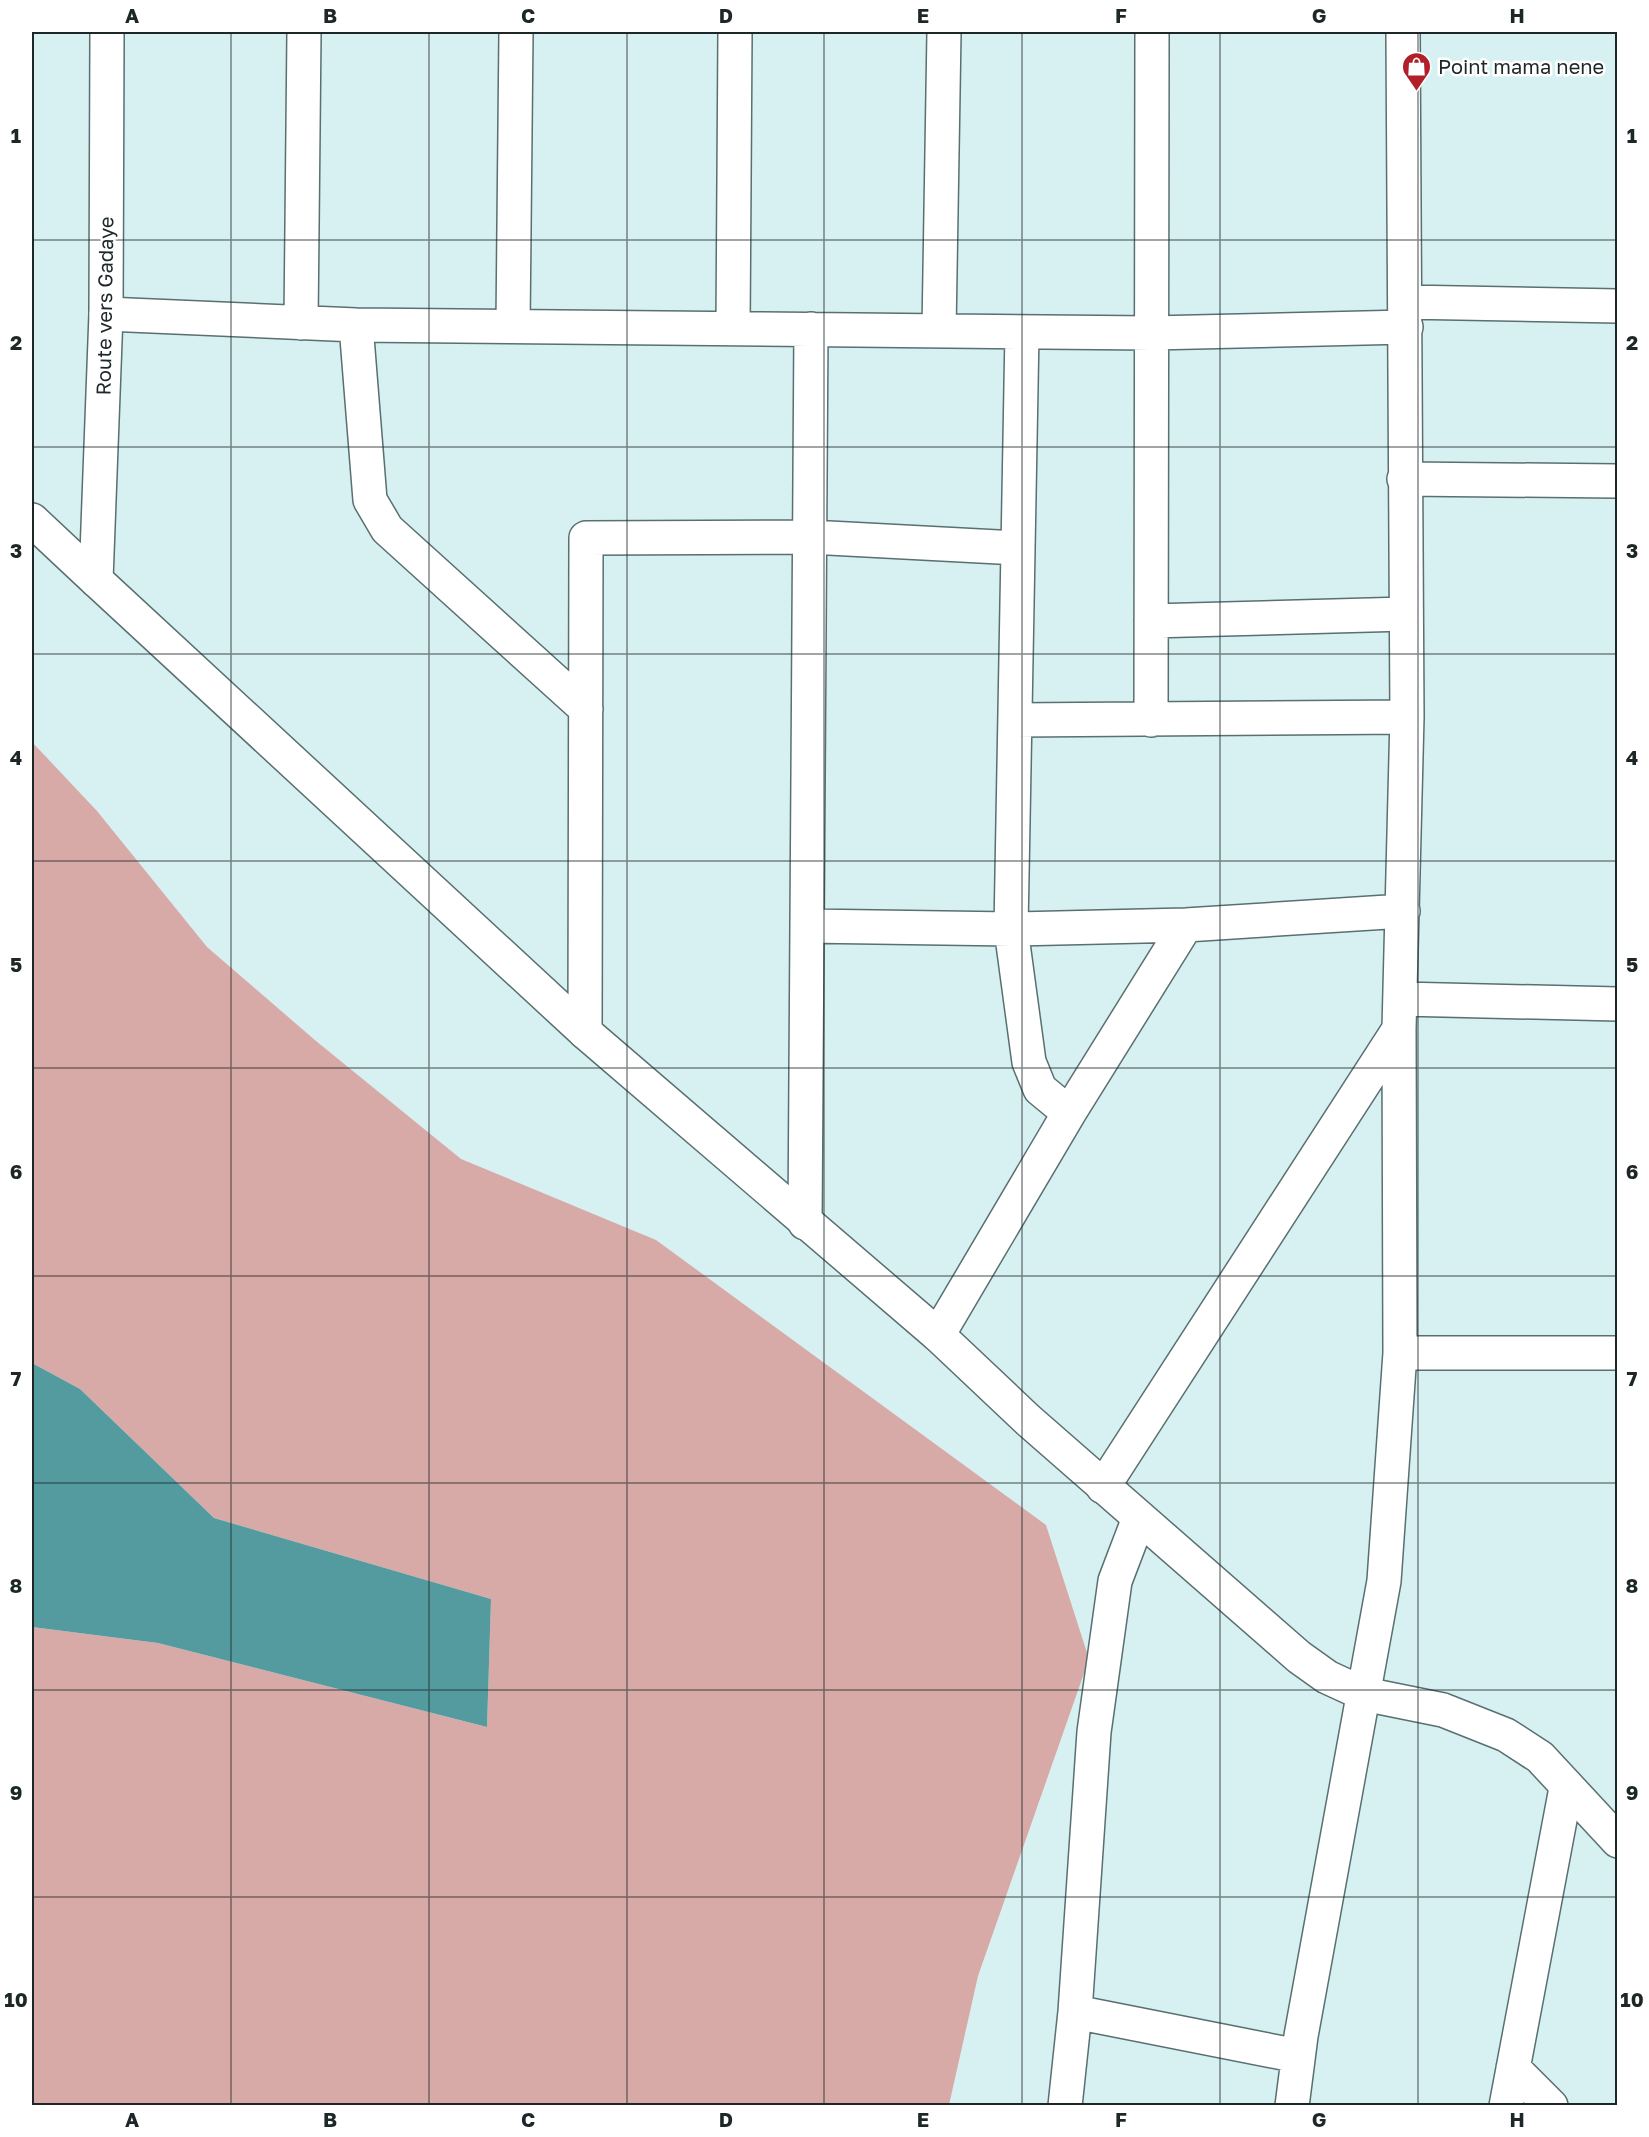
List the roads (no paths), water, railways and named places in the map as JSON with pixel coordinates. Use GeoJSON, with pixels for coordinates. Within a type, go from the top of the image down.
{"type":"FeatureCollection","features":[{"type":"Feature","properties":{"kind":"street","name":"Route vers Gadaye"},"geometry":{"type":"LineString","coordinates":[[96,580],[106,314],[107,32]]}},
{"type":"Feature","properties":{"kind":"street"},"geometry":{"type":"LineString","coordinates":[[301,323],[304,32]]}},
{"type":"Feature","properties":{"kind":"street"},"geometry":{"type":"LineString","coordinates":[[513,326],[516,32]]}},
{"type":"Feature","properties":{"kind":"street"},"geometry":{"type":"LineString","coordinates":[[734,328],[735,32]]}},
{"type":"Feature","properties":{"kind":"street"},"geometry":{"type":"LineString","coordinates":[[939,331],[944,32]]}},
{"type":"Feature","properties":{"kind":"street"},"geometry":{"type":"LineString","coordinates":[[1151,720],[1152,32]]}},
{"type":"Feature","properties":{"kind":"street"},"geometry":{"type":"LineString","coordinates":[[1292,2106],[1298,2056],[1384,1581],[1400,1353],[1400,1014],[1407,717],[1403,32]]}},
{"type":"Feature","properties":{"kind":"street"},"geometry":{"type":"LineString","coordinates":[[106,314],[356,325],[1152,333],[1405,314],[1617,306]]}},
{"type":"Feature","properties":{"kind":"street"},"geometry":{"type":"LineString","coordinates":[[356,325],[370,500],[376,514],[387,529],[586,709]]}},
{"type":"Feature","properties":{"kind":"street"},"geometry":{"type":"LineString","coordinates":[[805,1223],[812,329]]}},
{"type":"Feature","properties":{"kind":"street"},"geometry":{"type":"LineString","coordinates":[[1022,332],[1011,929],[1029,1062],[1040,1089],[1069,1113]]}},
{"type":"Feature","properties":{"kind":"street"},"geometry":{"type":"LineString","coordinates":[[1404,479],[1617,481]]}},
{"type":"Feature","properties":{"kind":"street"},"geometry":{"type":"LineString","coordinates":[[32,520],[585,1032],[938,1335],[1103,1487],[1299,1657],[1327,1677],[1364,1694],[1443,1710],[1506,1735],[1540,1757],[1617,1841]]}},
{"type":"Feature","properties":{"kind":"street"},"geometry":{"type":"LineString","coordinates":[[585,1032],[586,538],[810,537],[1018,548]]}},
{"type":"Feature","properties":{"kind":"street"},"geometry":{"type":"LineString","coordinates":[[1151,621],[1406,614]]}},
{"type":"Feature","properties":{"kind":"street"},"geometry":{"type":"LineString","coordinates":[[1015,720],[1407,717]]}},
{"type":"Feature","properties":{"kind":"street"},"geometry":{"type":"LineString","coordinates":[[807,926],[1011,929],[1186,924],[1403,911]]}},
{"type":"Feature","properties":{"kind":"street"},"geometry":{"type":"LineString","coordinates":[[938,1335],[1069,1113],[1186,924]]}},
{"type":"Feature","properties":{"kind":"street"},"geometry":{"type":"LineString","coordinates":[[1400,1014],[1617,1004]]}},
{"type":"Feature","properties":{"kind":"street"},"geometry":{"type":"LineString","coordinates":[[1103,1487],[1400,1014]]}},
{"type":"Feature","properties":{"kind":"street"},"geometry":{"type":"LineString","coordinates":[[1400,1353],[1617,1353]]}},
{"type":"Feature","properties":{"kind":"street"},"geometry":{"type":"LineString","coordinates":[[1065,2106],[1075,2012],[1094,1732],[1115,1581],[1139,1518]]}},
{"type":"Feature","properties":{"kind":"street"},"geometry":{"type":"LineString","coordinates":[[1506,2106],[1566,1788]]}},
{"type":"Feature","properties":{"kind":"street"},"geometry":{"type":"LineString","coordinates":[[1075,2012],[1298,2056]]}},
{"type":"Feature","properties":{"kind":"street"},"geometry":{"type":"LineString","coordinates":[[1513,2068],[1551,2106]]}},
{"type":"Feature","properties":{"kind":"water"},"geometry":{"type":"Polygon","coordinates":[[[32,1363],[80,1389],[214,1518],[491,1599],[487,1727],[158,1643],[32,1627],[32,1363]]]}},
{"type":"Feature","properties":{"kind":"place","name":"Point mama nene"},"geometry":{"type":"Point","coordinates":[1417,92]}}]}
